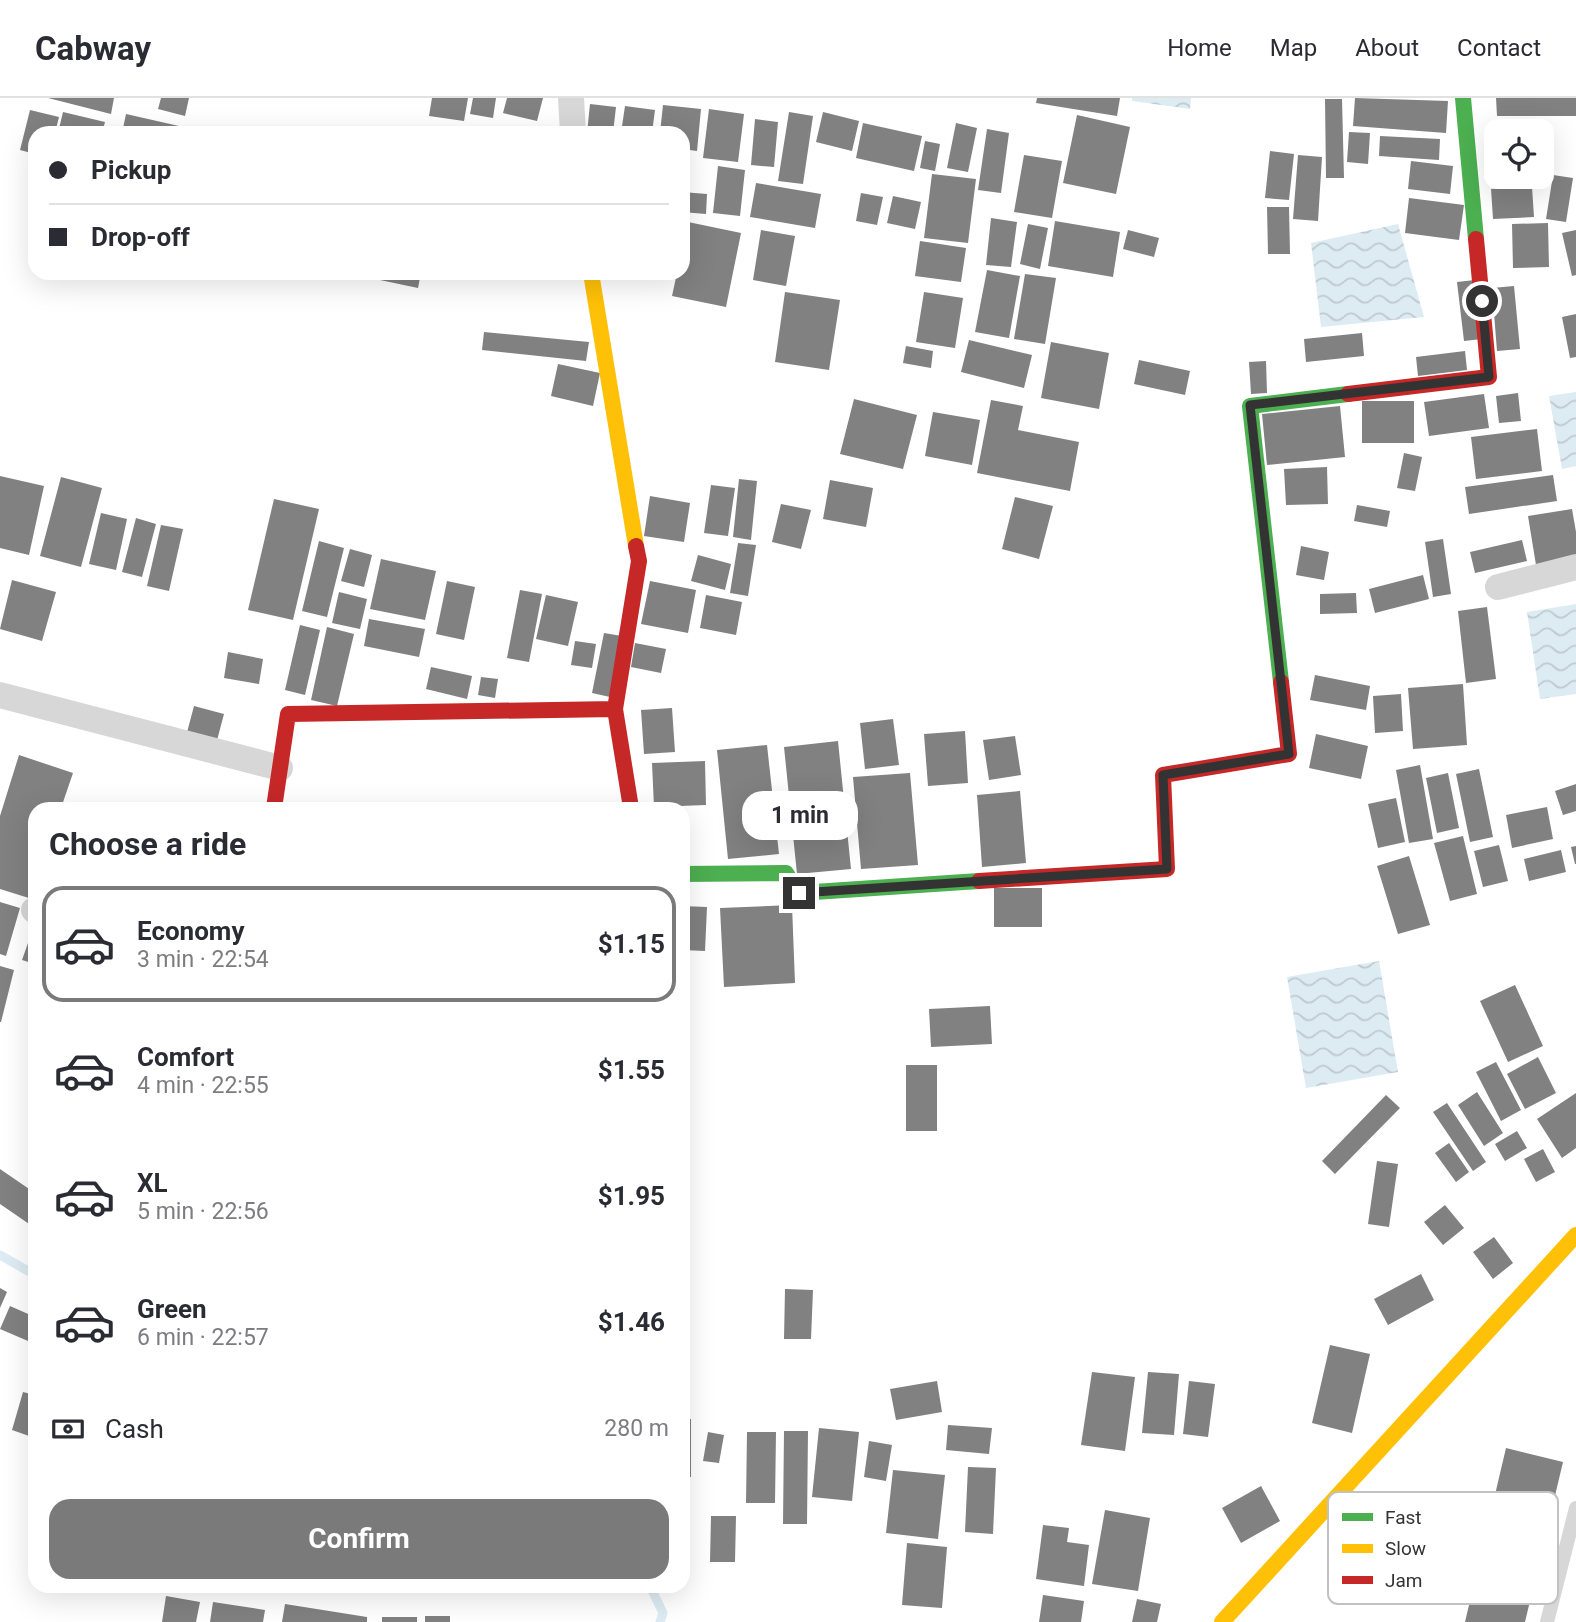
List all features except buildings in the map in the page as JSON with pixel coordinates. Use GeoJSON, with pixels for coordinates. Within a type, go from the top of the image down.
{"type":"FeatureCollection","features":[{"type":"Feature","properties":{"kind":"street"},"geometry":{"type":"LineString","coordinates":[[571,98],[573,126]]}},
{"type":"Feature","properties":{"kind":"street"},"geometry":{"type":"LineString","coordinates":[[690,874],[786,873],[799,893],[1167,869],[1163,775],[1289,754],[1250,405],[1489,377],[1464,98]]}},
{"type":"Feature","properties":{"kind":"street"},"geometry":{"type":"LineString","coordinates":[[593,280],[639,561],[615,709],[630,802]]}},
{"type":"Feature","properties":{"kind":"street"},"geometry":{"type":"LineString","coordinates":[[1498,587],[1576,567]]}},
{"type":"Feature","properties":{"kind":"street"},"geometry":{"type":"LineString","coordinates":[[0,695],[280,768]]}},
{"type":"Feature","properties":{"kind":"street"},"geometry":{"type":"LineString","coordinates":[[275,802],[288,714],[615,709]]}},
{"type":"Feature","properties":{"kind":"street"},"geometry":{"type":"LineString","coordinates":[[1341,1492],[1576,1235]]}},
{"type":"Feature","properties":{"kind":"street"},"geometry":{"type":"LineString","coordinates":[[1222,1622],[1328,1506]]}},
{"type":"Feature","properties":{"kind":"lane"},"geometry":{"type":"LineString","coordinates":[[1558,1579],[1576,1508]]}},
{"type":"Feature","properties":{"kind":"lane"},"geometry":{"type":"LineString","coordinates":[[1547,1622],[1552,1604]]}},
{"type":"Feature","properties":{"kind":"water"},"geometry":{"type":"Polygon","coordinates":[[[1132,98],[1191,98],[1190,109],[1132,101],[1132,98]]]}},
{"type":"Feature","properties":{"kind":"water"},"geometry":{"type":"Polygon","coordinates":[[[1398,224],[1424,317],[1321,327],[1311,243],[1398,224]]]}},
{"type":"Feature","properties":{"kind":"water"},"geometry":{"type":"Polygon","coordinates":[[[1576,392],[1576,466],[1562,469],[1549,396],[1576,392]]]}},
{"type":"Feature","properties":{"kind":"water"},"geometry":{"type":"Polygon","coordinates":[[[1576,604],[1576,694],[1540,699],[1527,612],[1576,604]]]}},
{"type":"Feature","properties":{"kind":"water"},"geometry":{"type":"Polygon","coordinates":[[[1379,961],[1398,1072],[1306,1088],[1287,977],[1379,961]]]}},
{"type":"Feature","properties":{"kind":"waterway"},"geometry":{"type":"LineString","coordinates":[[0,1255],[28,1271]]}},
{"type":"Feature","properties":{"kind":"waterway"},"geometry":{"type":"LineString","coordinates":[[653,1593],[663,1613],[660,1622]]}},
{"type":"Feature","properties":{"kind":"traffic: fast"},"geometry":{"type":"LineString","coordinates":[[1463,98],[1476,239]]}},
{"type":"Feature","properties":{"kind":"traffic: fast"},"geometry":{"type":"LineString","coordinates":[[1281,682],[1250,406],[1348,394]]}},
{"type":"Feature","properties":{"kind":"traffic: fast"},"geometry":{"type":"LineString","coordinates":[[690,874],[786,873],[799,893],[979,881]]}},
{"type":"Feature","properties":{"kind":"traffic: slow"},"geometry":{"type":"LineString","coordinates":[[592,280],[636,546]]}},
{"type":"Feature","properties":{"kind":"traffic: slow"},"geometry":{"type":"LineString","coordinates":[[1341,1492],[1576,1235]]}},
{"type":"Feature","properties":{"kind":"traffic: slow"},"geometry":{"type":"LineString","coordinates":[[1222,1622],[1328,1506]]}},
{"type":"Feature","properties":{"kind":"traffic: jam"},"geometry":{"type":"LineString","coordinates":[[1348,394],[1489,377],[1476,239]]}},
{"type":"Feature","properties":{"kind":"traffic: jam"},"geometry":{"type":"LineString","coordinates":[[630,802],[615,709],[639,561],[636,546]]}},
{"type":"Feature","properties":{"kind":"traffic: jam"},"geometry":{"type":"LineString","coordinates":[[979,881],[1167,869],[1163,775],[1289,754],[1281,682]]}},
{"type":"Feature","properties":{"kind":"traffic: jam"},"geometry":{"type":"LineString","coordinates":[[275,802],[288,714],[615,709]]}},
{"type":"Feature","properties":{"kind":"route"},"geometry":{"type":"LineString","coordinates":[[799,893],[1167,869],[1163,775],[1289,754],[1250,405],[1489,377],[1482,301]]}}]}
